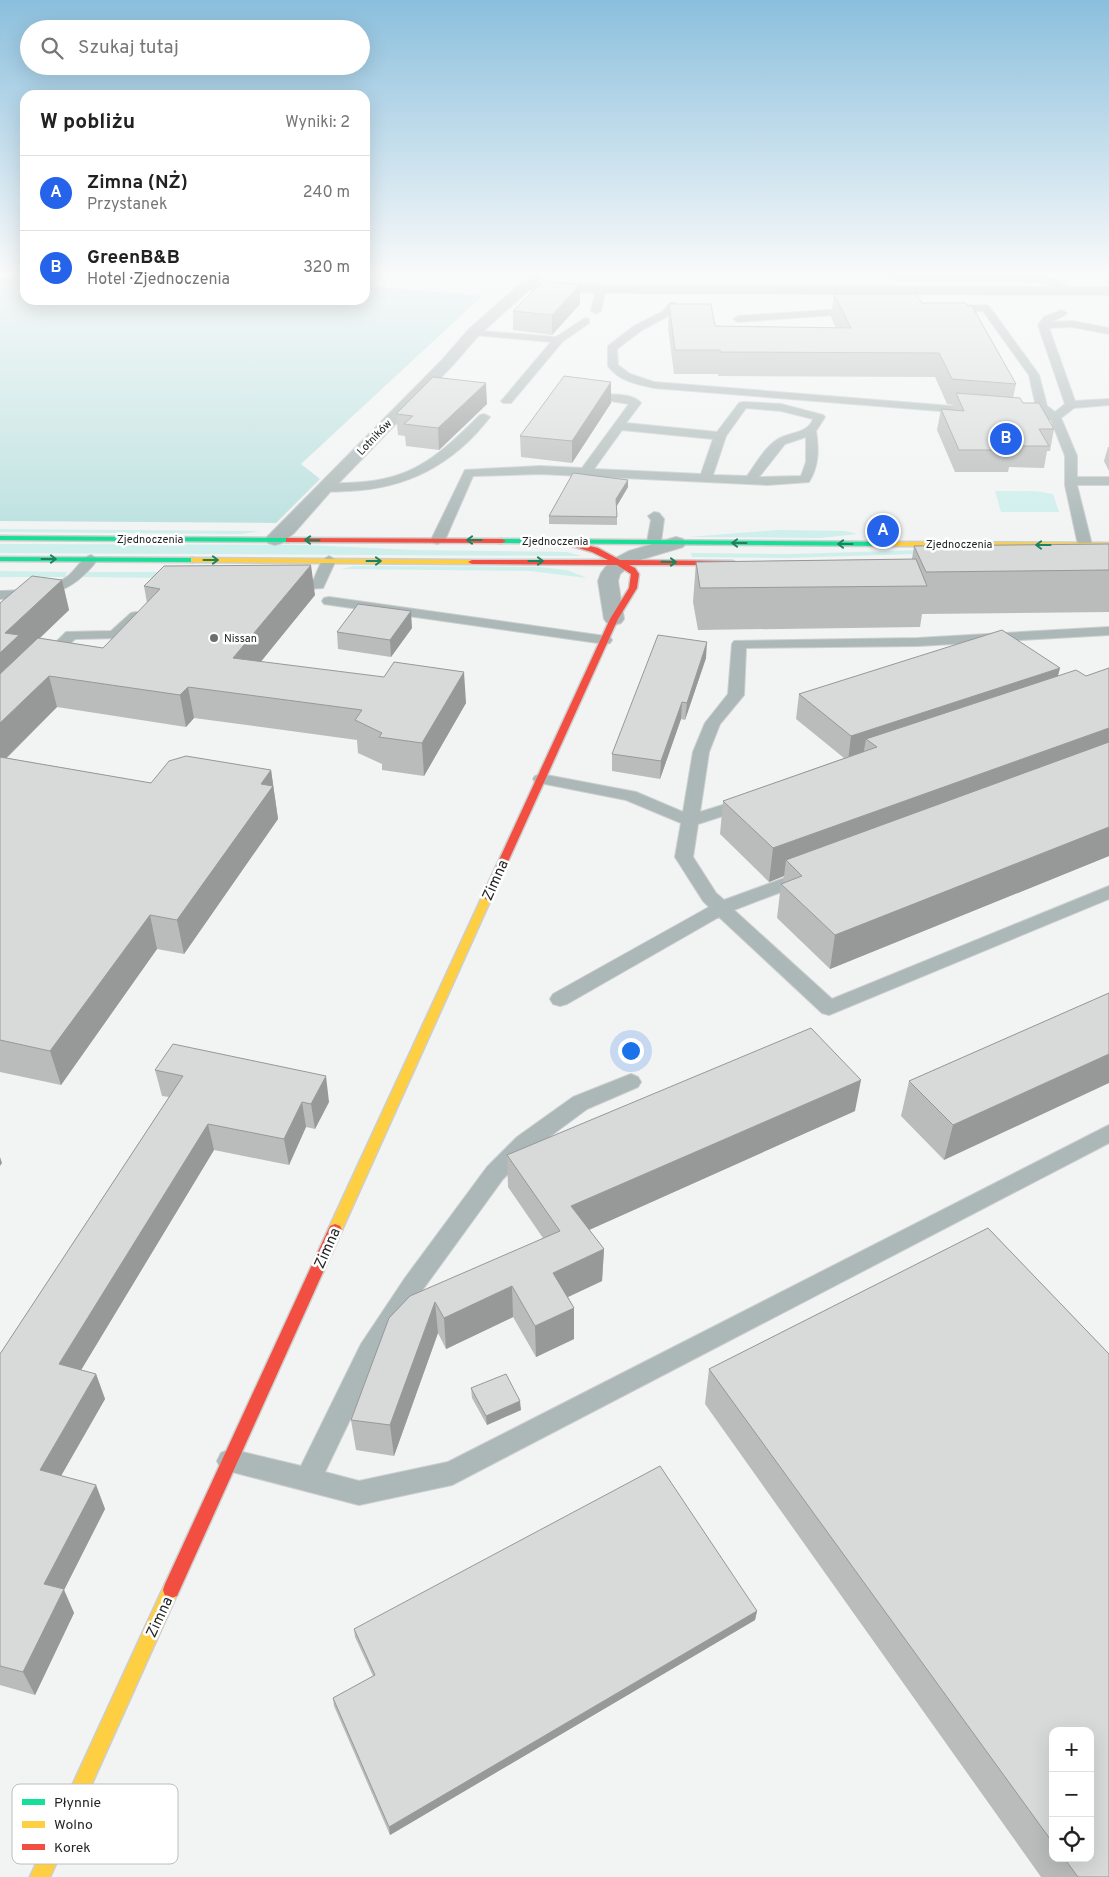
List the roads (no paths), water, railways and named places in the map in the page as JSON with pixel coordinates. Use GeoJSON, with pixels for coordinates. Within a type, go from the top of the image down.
{"type":"FeatureCollection","features":[{"type":"Feature","properties":{"kind":"main road","name":"Zjednoczenia"},"geometry":{"type":"LineString","coordinates":[[0,538],[1109,545]]}},
{"type":"Feature","properties":{"kind":"main road"},"geometry":{"type":"LineString","coordinates":[[564,541],[595,550],[620,562]]}},
{"type":"Feature","properties":{"kind":"main road","name":"Zjednoczenia"},"geometry":{"type":"LineString","coordinates":[[0,559],[750,564]]}},
{"type":"Feature","properties":{"kind":"main road","name":"Zimna"},"geometry":{"type":"LineString","coordinates":[[82,1784],[614,619]]}},
{"type":"Feature","properties":{"kind":"main road","name":"Zimna"},"geometry":{"type":"LineString","coordinates":[[40,1877],[46,1864]]}},
{"type":"Feature","properties":{"kind":"street","name":"Lotników"},"geometry":{"type":"LineString","coordinates":[[275,539],[287,529],[449,362]]}},
{"type":"Feature","properties":{"kind":"street"},"geometry":{"type":"LineString","coordinates":[[620,562],[640,553],[676,543]]}},
{"type":"Feature","properties":{"kind":"street","name":"Zimna"},"geometry":{"type":"LineString","coordinates":[[614,619],[611,590],[608,581],[612,570],[620,562]]}},
{"type":"Feature","properties":{"kind":"lane"},"geometry":{"type":"LineString","coordinates":[[507,401],[540,362]]}},
{"type":"Feature","properties":{"kind":"lane"},"geometry":{"type":"LineString","coordinates":[[613,362],[613,366],[620,374],[633,380],[654,385],[986,412]]}},
{"type":"Feature","properties":{"kind":"lane"},"geometry":{"type":"LineString","coordinates":[[1024,362],[1034,376],[1042,407],[1055,417],[1071,456],[1071,481],[1085,545]]}},
{"type":"Feature","properties":{"kind":"lane"},"geometry":{"type":"LineString","coordinates":[[1056,362],[1071,405]]}},
{"type":"Feature","properties":{"kind":"lane"},"geometry":{"type":"LineString","coordinates":[[584,473],[635,403],[631,400],[602,397]]}},
{"type":"Feature","properties":{"kind":"lane"},"geometry":{"type":"LineString","coordinates":[[1012,414],[1055,417],[1071,405],[1109,402]]}},
{"type":"Feature","properties":{"kind":"lane"},"geometry":{"type":"LineString","coordinates":[[706,478],[720,436],[743,405],[803,412],[819,417],[818,423],[811,432],[781,442],[750,480]]}},
{"type":"Feature","properties":{"kind":"lane"},"geometry":{"type":"LineString","coordinates":[[325,488],[362,488],[390,482],[426,469],[457,444],[484,417]]}},
{"type":"Feature","properties":{"kind":"lane"},"geometry":{"type":"LineString","coordinates":[[619,426],[720,436]]}},
{"type":"Feature","properties":{"kind":"lane"},"geometry":{"type":"LineString","coordinates":[[438,540],[468,473],[540,470],[767,481],[805,479],[810,473],[812,463],[811,432]]}},
{"type":"Feature","properties":{"kind":"lane"},"geometry":{"type":"LineString","coordinates":[[1071,481],[1109,481]]}},
{"type":"Feature","properties":{"kind":"lane"},"geometry":{"type":"LineString","coordinates":[[654,516],[658,519],[654,542]]}},
{"type":"Feature","properties":{"kind":"lane"},"geometry":{"type":"LineString","coordinates":[[1085,545],[1109,552]]}},
{"type":"Feature","properties":{"kind":"lane"},"geometry":{"type":"LineString","coordinates":[[1060,558],[1072,554],[1085,545]]}},
{"type":"Feature","properties":{"kind":"lane"},"geometry":{"type":"LineString","coordinates":[[0,595],[39,594],[55,589],[72,580],[91,559]]}},
{"type":"Feature","properties":{"kind":"lane"},"geometry":{"type":"LineString","coordinates":[[181,574],[188,560]]}},
{"type":"Feature","properties":{"kind":"lane"},"geometry":{"type":"LineString","coordinates":[[280,586],[318,585],[329,560]]}},
{"type":"Feature","properties":{"kind":"lane"},"geometry":{"type":"LineString","coordinates":[[330,601],[605,640]]}},
{"type":"Feature","properties":{"kind":"lane"},"geometry":{"type":"LineString","coordinates":[[35,669],[70,635],[115,636],[144,608]]}},
{"type":"Feature","properties":{"kind":"lane"},"geometry":{"type":"LineString","coordinates":[[1109,631],[918,642],[739,644],[736,695],[713,723],[701,752],[684,857],[709,898],[829,1008],[1109,892]]}},
{"type":"Feature","properties":{"kind":"lane"},"geometry":{"type":"LineString","coordinates":[[541,779],[630,796],[690,821],[755,799]]}},
{"type":"Feature","properties":{"kind":"lane"},"geometry":{"type":"LineString","coordinates":[[560,999],[721,908],[822,870]]}},
{"type":"Feature","properties":{"kind":"lane"},"geometry":{"type":"LineString","coordinates":[[308,1480],[370,1352],[418,1278],[495,1173],[525,1143],[580,1103],[631,1082]]}},
{"type":"Feature","properties":{"kind":"lane"},"geometry":{"type":"LineString","coordinates":[[230,1461],[359,1493],[452,1473],[1109,1133]]}},
{"type":"Feature","properties":{"kind":"place","name":"GreenB&B"},"geometry":{"type":"Point","coordinates":[1006,439]}},
{"type":"Feature","properties":{"kind":"place","name":"Zimna (NŻ)"},"geometry":{"type":"Point","coordinates":[883,531]}},
{"type":"Feature","properties":{"kind":"place","name":"Nissan"},"geometry":{"type":"Point","coordinates":[214,638]}}]}
